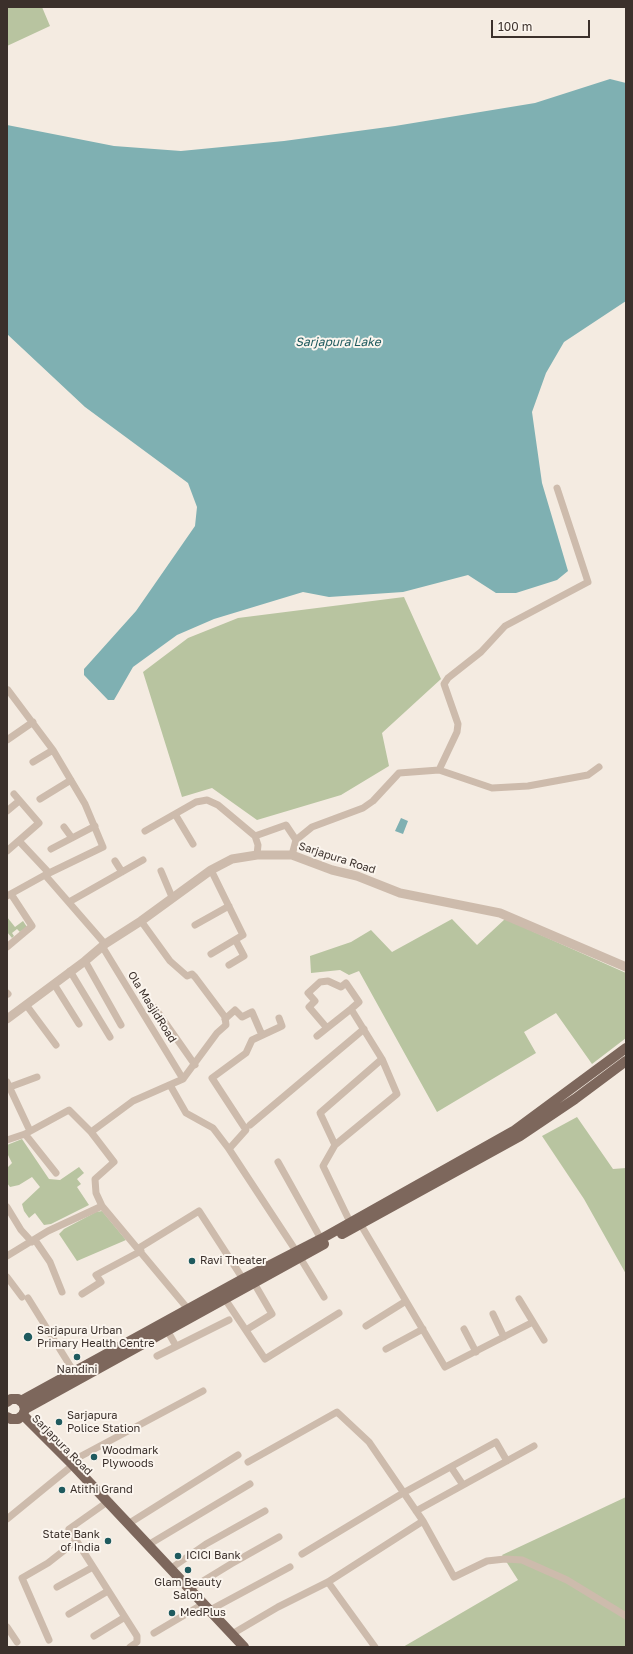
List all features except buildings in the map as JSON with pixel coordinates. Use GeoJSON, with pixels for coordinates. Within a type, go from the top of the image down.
{"type":"FeatureCollection","features":[{"type":"Feature","properties":{"kind":"main road"},"geometry":{"type":"LineString","coordinates":[[22,1411],[167,1330],[243,1278],[298,1254],[515,1130],[626,1048]]}},
{"type":"Feature","properties":{"kind":"main road"},"geometry":{"type":"LineString","coordinates":[[7,1416],[12,1419],[74,1372],[188,1309],[225,1299],[254,1283],[321,1239],[520,1136],[575,1099],[626,1061]]}},
{"type":"Feature","properties":{"kind":"main road"},"geometry":{"type":"LineString","coordinates":[[7,1402],[15,1399],[22,1411]]}},
{"type":"Feature","properties":{"kind":"main road","name":"Sarjapura Road"},"geometry":{"type":"LineString","coordinates":[[22,1411],[114,1513],[210,1610],[232,1639]]}},
{"type":"Feature","properties":{"kind":"main road","name":"Sarjapura Road"},"geometry":{"type":"LineString","coordinates":[[70,1465],[103,1505],[128,1524],[198,1607],[232,1639],[244,1647]]}},
{"type":"Feature","properties":{"kind":"street"},"geometry":{"type":"LineString","coordinates":[[439,770],[458,732],[458,724],[444,684],[448,678],[481,652],[505,626],[588,582],[557,488]]}},
{"type":"Feature","properties":{"kind":"street"},"geometry":{"type":"LineString","coordinates":[[7,691],[8,690],[53,750],[85,804],[103,847],[47,874],[9,895],[32,926],[7,947]]}},
{"type":"Feature","properties":{"kind":"street"},"geometry":{"type":"LineString","coordinates":[[7,740],[32,722]]}},
{"type":"Feature","properties":{"kind":"street"},"geometry":{"type":"LineString","coordinates":[[33,762],[53,750]]}},
{"type":"Feature","properties":{"kind":"street"},"geometry":{"type":"LineString","coordinates":[[292,855],[296,840],[312,827],[363,808],[373,801],[399,773],[439,770],[492,788],[528,786],[588,775],[599,767]]}},
{"type":"Feature","properties":{"kind":"street"},"geometry":{"type":"LineString","coordinates":[[40,799],[71,780]]}},
{"type":"Feature","properties":{"kind":"street"},"geometry":{"type":"LineString","coordinates":[[7,851],[39,823],[14,794]]}},
{"type":"Feature","properties":{"kind":"street"},"geometry":{"type":"LineString","coordinates":[[145,831],[196,802],[207,800],[218,805],[255,836],[258,846],[256,854]]}},
{"type":"Feature","properties":{"kind":"street"},"geometry":{"type":"LineString","coordinates":[[7,811],[20,801]]}},
{"type":"Feature","properties":{"kind":"street"},"geometry":{"type":"LineString","coordinates":[[175,814],[193,844]]}},
{"type":"Feature","properties":{"kind":"street"},"geometry":{"type":"LineString","coordinates":[[255,836],[286,825],[296,840]]}},
{"type":"Feature","properties":{"kind":"street"},"geometry":{"type":"LineString","coordinates":[[64,826],[72,838]]}},
{"type":"Feature","properties":{"kind":"street"},"geometry":{"type":"LineString","coordinates":[[51,850],[95,826]]}},
{"type":"Feature","properties":{"kind":"street","name":"Ola MasjidRoad"},"geometry":{"type":"LineString","coordinates":[[19,841],[104,945],[183,1078]]}},
{"type":"Feature","properties":{"kind":"street","name":"Sarjapura Road"},"geometry":{"type":"LineString","coordinates":[[7,1019],[27,1006],[104,945],[142,921],[172,897],[211,870],[232,859],[256,854],[292,855],[332,870],[357,876],[400,894],[500,913],[626,967]]}},
{"type":"Feature","properties":{"kind":"street"},"geometry":{"type":"LineString","coordinates":[[69,902],[143,860]]}},
{"type":"Feature","properties":{"kind":"street"},"geometry":{"type":"LineString","coordinates":[[115,861],[122,872]]}},
{"type":"Feature","properties":{"kind":"street"},"geometry":{"type":"LineString","coordinates":[[211,870],[244,935],[211,954]]}},
{"type":"Feature","properties":{"kind":"street"},"geometry":{"type":"LineString","coordinates":[[160,871],[172,897]]}},
{"type":"Feature","properties":{"kind":"street"},"geometry":{"type":"LineString","coordinates":[[195,925],[229,906]]}},
{"type":"Feature","properties":{"kind":"street"},"geometry":{"type":"LineString","coordinates":[[91,1132],[134,1101],[183,1078],[195,1065],[217,1033],[226,1025],[225,1019],[192,974],[187,976],[170,961],[142,921]]}},
{"type":"Feature","properties":{"kind":"street"},"geometry":{"type":"LineString","coordinates":[[229,965],[244,956],[236,940]]}},
{"type":"Feature","properties":{"kind":"street"},"geometry":{"type":"LineString","coordinates":[[85,961],[121,1025]]}},
{"type":"Feature","properties":{"kind":"street"},"geometry":{"type":"LineString","coordinates":[[70,972],[110,1037]]}},
{"type":"Feature","properties":{"kind":"street"},"geometry":{"type":"LineString","coordinates":[[317,1036],[351,1009],[359,1002],[346,983],[340,987],[328,981],[320,982],[308,993],[315,1001],[309,1007],[327,1028]]}},
{"type":"Feature","properties":{"kind":"street"},"geometry":{"type":"LineString","coordinates":[[54,984],[79,1024]]}},
{"type":"Feature","properties":{"kind":"street"},"geometry":{"type":"LineString","coordinates":[[27,1006],[56,1045]]}},
{"type":"Feature","properties":{"kind":"street"},"geometry":{"type":"LineString","coordinates":[[155,1008],[195,1065]]}},
{"type":"Feature","properties":{"kind":"street"},"geometry":{"type":"LineString","coordinates":[[351,1009],[382,1060],[397,1094],[335,1145],[323,1166],[406,1301],[444,1367],[476,1352],[532,1322]]}},
{"type":"Feature","properties":{"kind":"street"},"geometry":{"type":"LineString","coordinates":[[225,1019],[235,1010],[242,1017],[252,1012],[262,1035]]}},
{"type":"Feature","properties":{"kind":"street"},"geometry":{"type":"LineString","coordinates":[[229,1149],[246,1130],[212,1078],[246,1052],[252,1040],[282,1026],[279,1018]]}},
{"type":"Feature","properties":{"kind":"street"},"geometry":{"type":"LineString","coordinates":[[250,1124],[364,1029]]}},
{"type":"Feature","properties":{"kind":"street"},"geometry":{"type":"LineString","coordinates":[[335,1145],[320,1113],[382,1060]]}},
{"type":"Feature","properties":{"kind":"street"},"geometry":{"type":"LineString","coordinates":[[36,1077],[8,1085],[27,1133],[56,1173]]}},
{"type":"Feature","properties":{"kind":"street"},"geometry":{"type":"LineString","coordinates":[[170,1085],[186,1113],[213,1128],[229,1149],[298,1254],[324,1298]]}},
{"type":"Feature","properties":{"kind":"street"},"geometry":{"type":"LineString","coordinates":[[7,1140],[27,1133],[69,1110],[91,1132],[114,1162],[95,1179],[96,1193],[102,1206],[188,1309]]}},
{"type":"Feature","properties":{"kind":"street"},"geometry":{"type":"LineString","coordinates":[[278,1162],[321,1239]]}},
{"type":"Feature","properties":{"kind":"street"},"geometry":{"type":"LineString","coordinates":[[7,1256],[34,1241],[48,1231],[102,1206]]}},
{"type":"Feature","properties":{"kind":"street"},"geometry":{"type":"LineString","coordinates":[[7,1207],[14,1219],[34,1241],[50,1262],[62,1292]]}},
{"type":"Feature","properties":{"kind":"street"},"geometry":{"type":"LineString","coordinates":[[82,1294],[101,1282],[96,1275],[140,1250],[200,1211],[243,1278]]}},
{"type":"Feature","properties":{"kind":"street"},"geometry":{"type":"LineString","coordinates":[[7,1223],[14,1219]]}},
{"type":"Feature","properties":{"kind":"street"},"geometry":{"type":"LineString","coordinates":[[7,1277],[25,1297],[74,1372]]}},
{"type":"Feature","properties":{"kind":"street"},"geometry":{"type":"LineString","coordinates":[[246,1330],[272,1314],[254,1283]]}},
{"type":"Feature","properties":{"kind":"street"},"geometry":{"type":"LineString","coordinates":[[225,1299],[265,1359],[339,1313]]}},
{"type":"Feature","properties":{"kind":"street"},"geometry":{"type":"LineString","coordinates":[[518,1299],[544,1340]]}},
{"type":"Feature","properties":{"kind":"street"},"geometry":{"type":"LineString","coordinates":[[366,1326],[406,1301]]}},
{"type":"Feature","properties":{"kind":"street"},"geometry":{"type":"LineString","coordinates":[[493,1314],[504,1337]]}},
{"type":"Feature","properties":{"kind":"street"},"geometry":{"type":"LineString","coordinates":[[157,1356],[229,1320]]}},
{"type":"Feature","properties":{"kind":"street"},"geometry":{"type":"LineString","coordinates":[[464,1329],[476,1352]]}},
{"type":"Feature","properties":{"kind":"street"},"geometry":{"type":"LineString","coordinates":[[167,1330],[176,1346]]}},
{"type":"Feature","properties":{"kind":"street"},"geometry":{"type":"LineString","coordinates":[[386,1349],[423,1330]]}},
{"type":"Feature","properties":{"kind":"street"},"geometry":{"type":"LineString","coordinates":[[7,1519],[70,1465],[203,1391]]}},
{"type":"Feature","properties":{"kind":"street"},"geometry":{"type":"LineString","coordinates":[[248,1462],[337,1412],[369,1442],[423,1522],[454,1577],[488,1561],[505,1559],[522,1560],[567,1580],[626,1616]]}},
{"type":"Feature","properties":{"kind":"street"},"geometry":{"type":"LineString","coordinates":[[302,1554],[402,1493],[496,1442],[506,1461]]}},
{"type":"Feature","properties":{"kind":"street"},"geometry":{"type":"LineString","coordinates":[[416,1511],[534,1446]]}},
{"type":"Feature","properties":{"kind":"street"},"geometry":{"type":"LineString","coordinates":[[128,1524],[238,1456]]}},
{"type":"Feature","properties":{"kind":"street"},"geometry":{"type":"LineString","coordinates":[[451,1466],[462,1485]]}},
{"type":"Feature","properties":{"kind":"street"},"geometry":{"type":"LineString","coordinates":[[151,1551],[250,1484]]}},
{"type":"Feature","properties":{"kind":"street"},"geometry":{"type":"LineString","coordinates":[[103,1505],[69,1529],[138,1638],[137,1642],[130,1647]]}},
{"type":"Feature","properties":{"kind":"street"},"geometry":{"type":"LineString","coordinates":[[170,1569],[206,1544],[265,1511]]}},
{"type":"Feature","properties":{"kind":"street"},"geometry":{"type":"LineString","coordinates":[[232,1639],[278,1607],[328,1582],[423,1522]]}},
{"type":"Feature","properties":{"kind":"street"},"geometry":{"type":"LineString","coordinates":[[190,1589],[231,1564],[279,1538]]}},
{"type":"Feature","properties":{"kind":"street"},"geometry":{"type":"LineString","coordinates":[[49,1640],[22,1578],[48,1563],[76,1541]]}},
{"type":"Feature","properties":{"kind":"street"},"geometry":{"type":"LineString","coordinates":[[57,1587],[93,1567]]}},
{"type":"Feature","properties":{"kind":"street"},"geometry":{"type":"LineString","coordinates":[[210,1610],[290,1567]]}},
{"type":"Feature","properties":{"kind":"street"},"geometry":{"type":"LineString","coordinates":[[328,1582],[375,1647]]}},
{"type":"Feature","properties":{"kind":"street"},"geometry":{"type":"LineString","coordinates":[[69,1614],[108,1591]]}},
{"type":"Feature","properties":{"kind":"street"},"geometry":{"type":"LineString","coordinates":[[154,1633],[198,1607]]}},
{"type":"Feature","properties":{"kind":"street"},"geometry":{"type":"LineString","coordinates":[[94,1636],[125,1617]]}},
{"type":"Feature","properties":{"kind":"street"},"geometry":{"type":"LineString","coordinates":[[7,1626],[17,1642]]}},
{"type":"Feature","properties":{"kind":"green space"},"geometry":{"type":"Polygon","coordinates":[[[7,7],[42,7],[50,26],[7,46],[7,7]]]}},
{"type":"Feature","properties":{"kind":"green space"},"geometry":{"type":"Polygon","coordinates":[[[404,597],[441,679],[382,733],[389,766],[341,795],[257,820],[212,788],[182,797],[143,672],[188,638],[238,618],[404,597]]]}},
{"type":"Feature","properties":{"kind":"green space"},"geometry":{"type":"Polygon","coordinates":[[[7,917],[15,927],[23,921],[27,927],[20,932],[17,929],[12,933],[14,936],[12,938],[7,932],[7,917]]]}},
{"type":"Feature","properties":{"kind":"green space"},"geometry":{"type":"Polygon","coordinates":[[[452,919],[477,945],[505,919],[626,973],[626,1038],[592,1064],[556,1013],[524,1032],[536,1053],[437,1112],[359,971],[349,975],[340,970],[311,973],[310,956],[351,942],[371,930],[392,952],[452,919]]]}},
{"type":"Feature","properties":{"kind":"green space"},"geometry":{"type":"Polygon","coordinates":[[[577,1117],[613,1169],[626,1168],[626,1274],[584,1199],[542,1136],[577,1117]]]}},
{"type":"Feature","properties":{"kind":"green space"},"geometry":{"type":"Polygon","coordinates":[[[22,1139],[49,1179],[60,1180],[79,1167],[84,1173],[77,1179],[81,1184],[77,1187],[89,1205],[51,1224],[44,1225],[35,1213],[29,1218],[24,1211],[22,1204],[40,1187],[32,1177],[19,1185],[10,1187],[7,1183],[7,1168],[12,1163],[7,1153],[7,1145],[22,1139]]]}},
{"type":"Feature","properties":{"kind":"green space"},"geometry":{"type":"Polygon","coordinates":[[[102,1211],[126,1240],[77,1261],[59,1234],[64,1229],[96,1212],[102,1211]]]}},
{"type":"Feature","properties":{"kind":"green space"},"geometry":{"type":"Polygon","coordinates":[[[626,1497],[626,1647],[403,1647],[518,1580],[502,1555],[626,1497]]]}},
{"type":"Feature","properties":{"kind":"water","name":"Sarjapura Lake"},"geometry":{"type":"Polygon","coordinates":[[[610,79],[626,83],[626,301],[564,342],[546,373],[532,412],[542,483],[568,571],[557,580],[516,593],[496,593],[468,575],[403,592],[329,597],[303,592],[214,619],[177,635],[133,667],[114,700],[108,700],[84,675],[84,669],[136,611],[195,526],[197,507],[188,483],[85,407],[7,334],[7,125],[114,146],[181,151],[284,141],[395,126],[535,103],[610,79]]]}},
{"type":"Feature","properties":{"kind":"water"},"geometry":{"type":"Polygon","coordinates":[[[401,818],[408,821],[403,834],[395,831],[401,818]]]}},
{"type":"Feature","properties":{"kind":"place","name":"Ravi Theater"},"geometry":{"type":"Point","coordinates":[192,1261]}},
{"type":"Feature","properties":{"kind":"place","name":"Sarjapura Urban Primary Health Centre"},"geometry":{"type":"Point","coordinates":[28,1337]}},
{"type":"Feature","properties":{"kind":"place","name":"Nandini"},"geometry":{"type":"Point","coordinates":[77,1357]}},
{"type":"Feature","properties":{"kind":"place","name":"Sarjapura Police Station"},"geometry":{"type":"Point","coordinates":[59,1422]}},
{"type":"Feature","properties":{"kind":"place","name":"Woodmark Plywoods"},"geometry":{"type":"Point","coordinates":[94,1457]}},
{"type":"Feature","properties":{"kind":"place","name":"Atithi Grand"},"geometry":{"type":"Point","coordinates":[62,1490]}},
{"type":"Feature","properties":{"kind":"place","name":"State Bank of India"},"geometry":{"type":"Point","coordinates":[108,1541]}},
{"type":"Feature","properties":{"kind":"place","name":"ICICI Bank"},"geometry":{"type":"Point","coordinates":[178,1556]}},
{"type":"Feature","properties":{"kind":"place","name":"Glam Beauty Salon"},"geometry":{"type":"Point","coordinates":[188,1570]}},
{"type":"Feature","properties":{"kind":"place","name":"MedPlus"},"geometry":{"type":"Point","coordinates":[172,1613]}}]}
